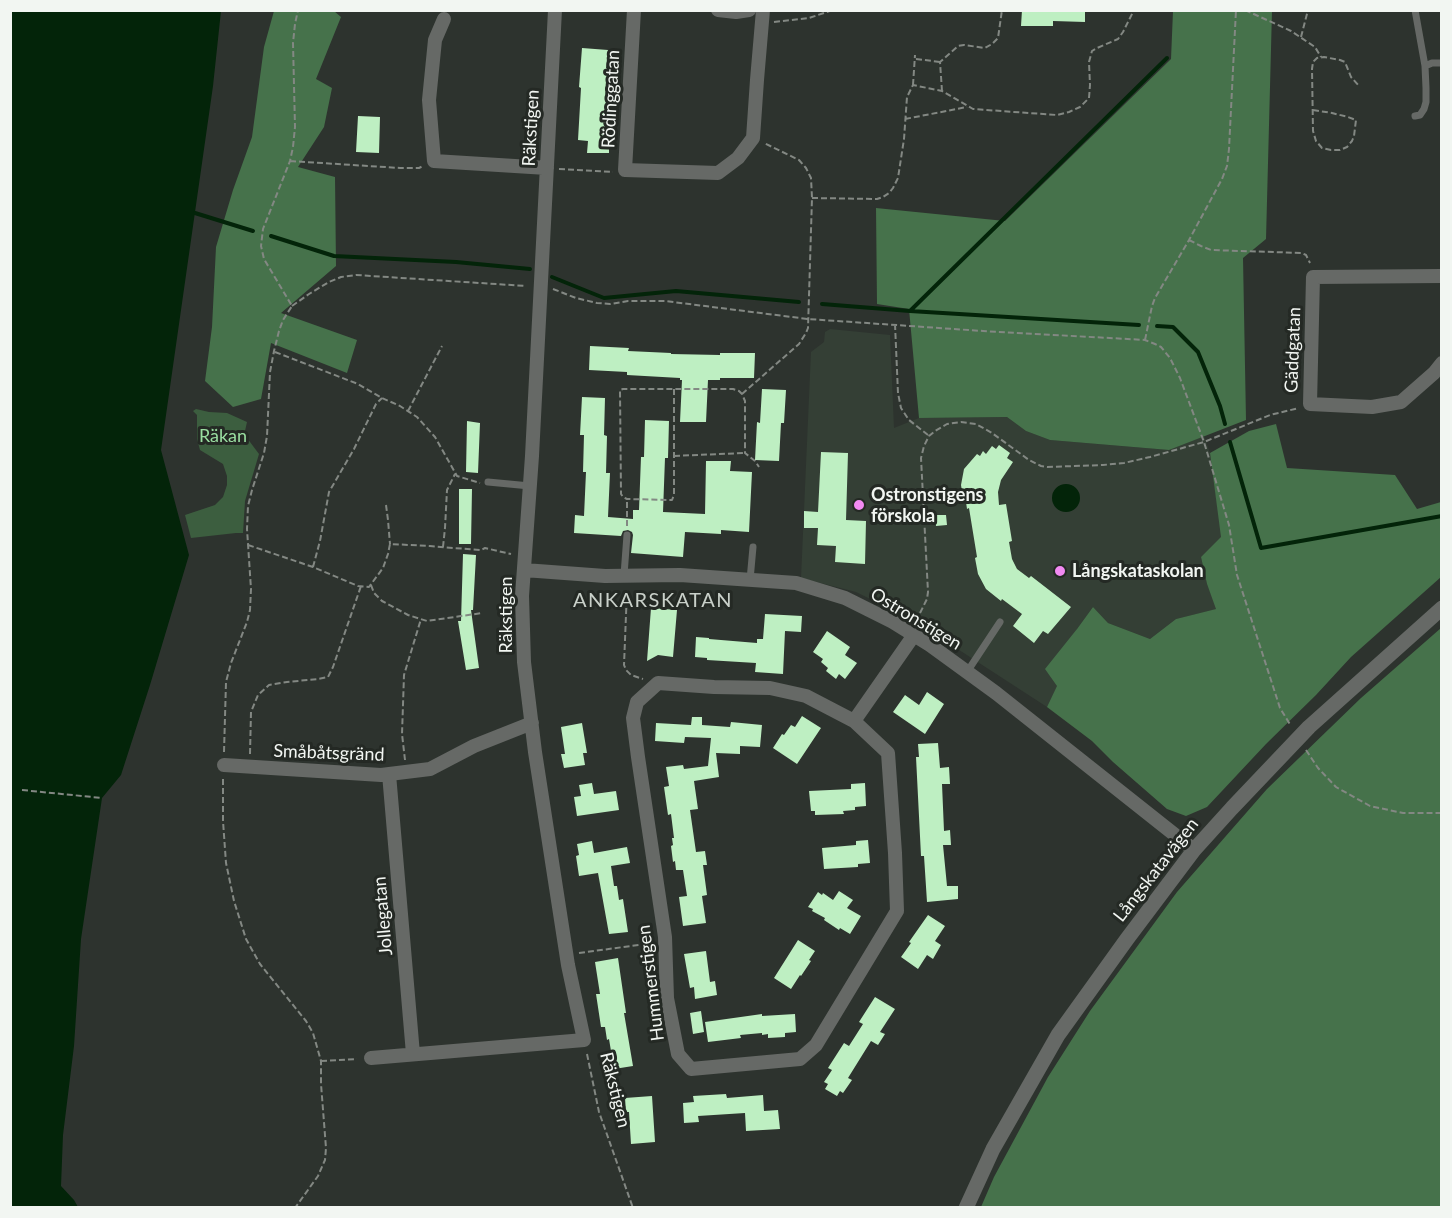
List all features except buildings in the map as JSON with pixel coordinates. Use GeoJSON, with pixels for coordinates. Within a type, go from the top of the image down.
{"type":"FeatureCollection","features":[{"type":"Feature","properties":{"kind":"street","name":"Räkstigen"},"geometry":{"type":"LineString","coordinates":[[555,10],[530,486],[522,596],[524,662],[532,723],[567,955],[584,1040]]}},
{"type":"Feature","properties":{"kind":"street","name":"Rödinggatan"},"geometry":{"type":"LineString","coordinates":[[633,10],[625,170],[718,173],[738,158],[753,138]]}},
{"type":"Feature","properties":{"kind":"street"},"geometry":{"type":"LineString","coordinates":[[718,10],[736,12],[748,10]]}},
{"type":"Feature","properties":{"kind":"street"},"geometry":{"type":"LineString","coordinates":[[753,138],[763,17]]}},
{"type":"Feature","properties":{"kind":"street"},"geometry":{"type":"LineString","coordinates":[[444,19],[435,39],[429,100],[434,161],[547,168]]}},
{"type":"Feature","properties":{"kind":"street"},"geometry":{"type":"LineString","coordinates":[[1313,276],[1442,276]]}},
{"type":"Feature","properties":{"kind":"street","name":"Gäddgatan"},"geometry":{"type":"LineString","coordinates":[[1313,276],[1310,404],[1372,407],[1401,402],[1442,363]]}},
{"type":"Feature","properties":{"kind":"street","name":"Ostronstigen"},"geometry":{"type":"LineString","coordinates":[[525,564],[605,576],[680,575],[796,583],[844,598],[893,622],[968,672],[1194,850]]}},
{"type":"Feature","properties":{"kind":"street","name":"Långskatavägen"},"geometry":{"type":"LineString","coordinates":[[966,1208],[993,1149],[1058,1035],[1194,850],[1309,727],[1442,608]]}},
{"type":"Feature","properties":{"kind":"street"},"geometry":{"type":"LineString","coordinates":[[854,721],[914,635]]}},
{"type":"Feature","properties":{"kind":"street","name":"Hummerstigen"},"geometry":{"type":"LineString","coordinates":[[658,683],[770,688],[806,696],[854,721],[888,753],[897,911],[816,1045],[800,1059],[692,1069],[678,1054],[667,998],[665,942],[633,718],[638,702],[658,683]]}},
{"type":"Feature","properties":{"kind":"street","name":"Småbåtsgränd"},"geometry":{"type":"LineString","coordinates":[[224,765],[381,775],[430,769],[474,746],[532,723]]}},
{"type":"Feature","properties":{"kind":"street","name":"Jollegatan"},"geometry":{"type":"LineString","coordinates":[[389,774],[413,1054]]}},
{"type":"Feature","properties":{"kind":"street"},"geometry":{"type":"LineString","coordinates":[[370,1058],[584,1040]]}},
{"type":"Feature","properties":{"kind":"lane"},"geometry":{"type":"LineString","coordinates":[[1415,10],[1425,66],[1426,102],[1420,115],[1415,116]]}},
{"type":"Feature","properties":{"kind":"lane"},"geometry":{"type":"LineString","coordinates":[[1425,66],[1442,63]]}},
{"type":"Feature","properties":{"kind":"lane"},"geometry":{"type":"LineString","coordinates":[[485,483],[530,486]]}},
{"type":"Feature","properties":{"kind":"lane"},"geometry":{"type":"LineString","coordinates":[[626,575],[627,535]]}},
{"type":"Feature","properties":{"kind":"lane"},"geometry":{"type":"LineString","coordinates":[[750,580],[753,547]]}},
{"type":"Feature","properties":{"kind":"lane"},"geometry":{"type":"LineString","coordinates":[[968,672],[1000,622]]}},
{"type":"Feature","properties":{"kind":"path"},"geometry":{"type":"LineString","coordinates":[[292,306],[264,259],[261,246],[263,229],[290,161],[293,147],[295,128],[293,42],[298,10]]}},
{"type":"Feature","properties":{"kind":"path"},"geometry":{"type":"LineString","coordinates":[[763,17],[809,18],[833,10]]}},
{"type":"Feature","properties":{"kind":"path"},"geometry":{"type":"LineString","coordinates":[[940,62],[957,46],[985,48],[993,44],[998,38],[1002,10]]}},
{"type":"Feature","properties":{"kind":"path"},"geometry":{"type":"LineString","coordinates":[[913,85],[942,91],[973,109],[1063,115],[1080,107],[1089,98],[1089,62],[1092,51],[1118,39],[1134,10]]}},
{"type":"Feature","properties":{"kind":"path"},"geometry":{"type":"LineString","coordinates":[[1145,340],[1155,298],[1189,240],[1227,166],[1236,10]]}},
{"type":"Feature","properties":{"kind":"path"},"geometry":{"type":"LineString","coordinates":[[1245,10],[1301,37],[1315,47],[1321,57]]}},
{"type":"Feature","properties":{"kind":"path"},"geometry":{"type":"LineString","coordinates":[[1301,37],[1308,10]]}},
{"type":"Feature","properties":{"kind":"path"},"geometry":{"type":"LineString","coordinates":[[812,198],[877,199],[889,193],[898,177],[904,140],[906,97],[913,85],[915,56],[940,62]]}},
{"type":"Feature","properties":{"kind":"path"},"geometry":{"type":"LineString","coordinates":[[1313,111],[1332,113],[1356,120],[1354,136],[1347,147],[1331,150],[1322,148],[1316,141],[1313,131],[1312,69],[1313,62],[1317,58],[1331,57],[1345,62],[1351,77],[1359,86]]}},
{"type":"Feature","properties":{"kind":"path"},"geometry":{"type":"LineString","coordinates":[[940,62],[942,91]]}},
{"type":"Feature","properties":{"kind":"path"},"geometry":{"type":"LineString","coordinates":[[905,120],[967,107]]}},
{"type":"Feature","properties":{"kind":"path"},"geometry":{"type":"LineString","coordinates":[[742,394],[799,344],[806,333],[808,319],[812,198],[810,172],[794,157],[753,138]]}},
{"type":"Feature","properties":{"kind":"path"},"geometry":{"type":"LineString","coordinates":[[290,161],[419,168],[434,161]]}},
{"type":"Feature","properties":{"kind":"path"},"geometry":{"type":"LineString","coordinates":[[547,168],[616,172],[625,170]]}},
{"type":"Feature","properties":{"kind":"path"},"geometry":{"type":"LineString","coordinates":[[1189,240],[1211,250],[1302,253],[1309,258],[1313,276]]}},
{"type":"Feature","properties":{"kind":"path"},"geometry":{"type":"LineString","coordinates":[[295,1208],[318,1176],[325,1160],[321,1061],[313,1033],[306,1021],[260,964],[246,939],[234,901],[226,863],[223,820],[226,682],[250,610],[248,506],[264,453],[270,372],[274,351],[281,325],[292,306],[329,282],[356,274],[540,287],[597,303],[665,302],[808,319],[1145,340],[1161,347],[1170,358],[1180,378],[1204,442],[1229,525],[1237,575],[1280,708],[1292,727]]}},
{"type":"Feature","properties":{"kind":"path"},"geometry":{"type":"LineString","coordinates":[[895,324],[898,393],[901,408],[909,420],[929,436]]}},
{"type":"Feature","properties":{"kind":"path"},"geometry":{"type":"LineString","coordinates":[[408,411],[442,346]]}},
{"type":"Feature","properties":{"kind":"path"},"geometry":{"type":"LineString","coordinates":[[274,351],[358,384],[408,411],[417,417],[435,437],[457,476],[485,483]]}},
{"type":"Feature","properties":{"kind":"path"},"geometry":{"type":"LineString","coordinates":[[674,389],[674,495],[672,500],[623,497],[621,494],[620,390],[622,389],[674,389],[733,389],[742,394],[745,401],[745,453]]}},
{"type":"Feature","properties":{"kind":"path"},"geometry":{"type":"LineString","coordinates":[[312,567],[320,541],[328,492],[354,449],[376,404],[382,398]]}},
{"type":"Feature","properties":{"kind":"path"},"geometry":{"type":"LineString","coordinates":[[914,635],[916,620],[927,599],[928,592],[921,459],[929,436],[947,424],[961,422],[976,424],[1035,464],[1047,467],[1124,463],[1204,442],[1270,415],[1310,404]]}},
{"type":"Feature","properties":{"kind":"path"},"geometry":{"type":"LineString","coordinates":[[674,456],[745,453],[759,464],[759,467]]}},
{"type":"Feature","properties":{"kind":"path"},"geometry":{"type":"LineString","coordinates":[[442,547],[446,528],[447,490],[456,474]]}},
{"type":"Feature","properties":{"kind":"path"},"geometry":{"type":"LineString","coordinates":[[627,499],[627,535]]}},
{"type":"Feature","properties":{"kind":"path"},"geometry":{"type":"LineString","coordinates":[[248,545],[369,587],[383,568],[388,554],[390,544],[386,505]]}},
{"type":"Feature","properties":{"kind":"path"},"geometry":{"type":"LineString","coordinates":[[390,544],[492,549],[525,564]]}},
{"type":"Feature","properties":{"kind":"path"},"geometry":{"type":"LineString","coordinates":[[626,575],[624,665],[631,675],[658,683]]}},
{"type":"Feature","properties":{"kind":"path"},"geometry":{"type":"LineString","coordinates":[[371,585],[374,593],[382,601],[408,615],[427,621],[482,612]]}},
{"type":"Feature","properties":{"kind":"path"},"geometry":{"type":"LineString","coordinates":[[250,767],[251,712],[258,695],[269,685],[328,676],[361,586]]}},
{"type":"Feature","properties":{"kind":"path"},"geometry":{"type":"LineString","coordinates":[[407,772],[402,734],[404,675],[421,619]]}},
{"type":"Feature","properties":{"kind":"path"},"geometry":{"type":"LineString","coordinates":[[1306,749],[1318,768],[1336,787],[1370,806],[1403,813],[1442,813]]}},
{"type":"Feature","properties":{"kind":"path"},"geometry":{"type":"LineString","coordinates":[[22,790],[102,798]]}},
{"type":"Feature","properties":{"kind":"path"},"geometry":{"type":"LineString","coordinates":[[567,955],[665,942]]}},
{"type":"Feature","properties":{"kind":"path","name":"Räkstigen"},"geometry":{"type":"LineString","coordinates":[[584,1040],[599,1112],[633,1208]]}},
{"type":"Feature","properties":{"kind":"path"},"geometry":{"type":"LineString","coordinates":[[321,1061],[370,1058]]}},
{"type":"Feature","properties":{"kind":"shaded area"},"geometry":{"type":"Polygon","coordinates":[[[10,11],[221,11],[213,86],[161,450],[189,555],[121,775],[102,798],[81,939],[74,1046],[63,1135],[61,1186],[78,1207],[11,1207],[10,11]]]}},
{"type":"Feature","properties":{"kind":"shaded area"},"geometry":{"type":"Polygon","coordinates":[[[274,11],[334,11],[341,17],[316,79],[332,88],[324,127],[298,167],[335,177],[336,266],[281,313],[357,340],[347,373],[271,343],[261,399],[233,407],[205,381],[212,327],[216,247],[252,137],[264,47],[274,11]]]}},
{"type":"Feature","properties":{"kind":"shaded area"},"geometry":{"type":"Polygon","coordinates":[[[1173,11],[1272,11],[1266,239],[1243,258],[1246,420],[1169,450],[1050,440],[1026,431],[1007,417],[919,418],[909,309],[877,304],[876,208],[1005,221],[1171,59],[1173,11]]]}},
{"type":"Feature","properties":{"kind":"shaded area","name":"Långskataskolan"},"geometry":{"type":"Polygon","coordinates":[[[830,329],[890,335],[894,428],[919,418],[1007,417],[1026,431],[1050,440],[1169,450],[1204,436],[1210,453],[1222,537],[1201,557],[1207,584],[1217,609],[1176,619],[1150,639],[1108,623],[1093,607],[1077,629],[1058,686],[1047,707],[913,620],[856,592],[801,578],[811,352],[824,342],[825,332],[830,329]]]}},
{"type":"Feature","properties":{"kind":"shaded area"},"geometry":{"type":"Polygon","coordinates":[[[1276,424],[1287,468],[1395,475],[1417,509],[1441,502],[1441,577],[1351,657],[1207,807],[1186,816],[1167,809],[1092,741],[1047,707],[1057,686],[1045,669],[1093,607],[1108,623],[1150,639],[1176,619],[1216,609],[1201,557],[1221,537],[1210,453],[1249,431],[1276,424]]]}},
{"type":"Feature","properties":{"kind":"shaded area"},"geometry":{"type":"Polygon","coordinates":[[[1066,484],[1076,488],[1080,498],[1076,508],[1066,512],[1056,508],[1052,498],[1056,488],[1066,484]]]}},
{"type":"Feature","properties":{"kind":"shaded area"},"geometry":{"type":"Polygon","coordinates":[[[1441,628],[1441,1207],[981,1207],[994,1177],[1048,1077],[1090,1011],[1177,892],[1267,789],[1361,698],[1441,628]]]}},
{"type":"Feature","properties":{"kind":"green space","name":"Räkan"},"geometry":{"type":"Polygon","coordinates":[[[196,409],[227,413],[247,422],[245,431],[247,438],[259,454],[245,501],[243,533],[191,538],[185,515],[215,505],[223,497],[227,485],[223,464],[200,450],[197,439],[197,415],[193,411],[196,409]]]}},
{"type":"Feature","properties":{"kind":"waterway"},"geometry":{"type":"LineString","coordinates":[[910,311],[1167,58]]}},
{"type":"Feature","properties":{"kind":"waterway"},"geometry":{"type":"LineString","coordinates":[[195,213],[253,231]]}},
{"type":"Feature","properties":{"kind":"waterway"},"geometry":{"type":"LineString","coordinates":[[271,236],[334,256],[456,262],[530,269]]}},
{"type":"Feature","properties":{"kind":"waterway"},"geometry":{"type":"LineString","coordinates":[[552,277],[604,298],[676,291],[799,302]]}},
{"type":"Feature","properties":{"kind":"waterway"},"geometry":{"type":"LineString","coordinates":[[822,304],[1139,325]]}},
{"type":"Feature","properties":{"kind":"waterway"},"geometry":{"type":"LineString","coordinates":[[1157,326],[1173,327],[1198,352],[1225,424]]}},
{"type":"Feature","properties":{"kind":"waterway"},"geometry":{"type":"LineString","coordinates":[[1230,442],[1261,548],[1442,516]]}},
{"type":"Feature","properties":{"kind":"place","name":"Ostronstigens förskola"},"geometry":{"type":"Point","coordinates":[859,505]}},
{"type":"Feature","properties":{"kind":"place","name":"Långskataskolan"},"geometry":{"type":"Point","coordinates":[1060,571]}},
{"type":"Feature","properties":{"kind":"district","name":"ANKARSKATAN"},"geometry":{"type":"Point","coordinates":[653,601]}}]}
